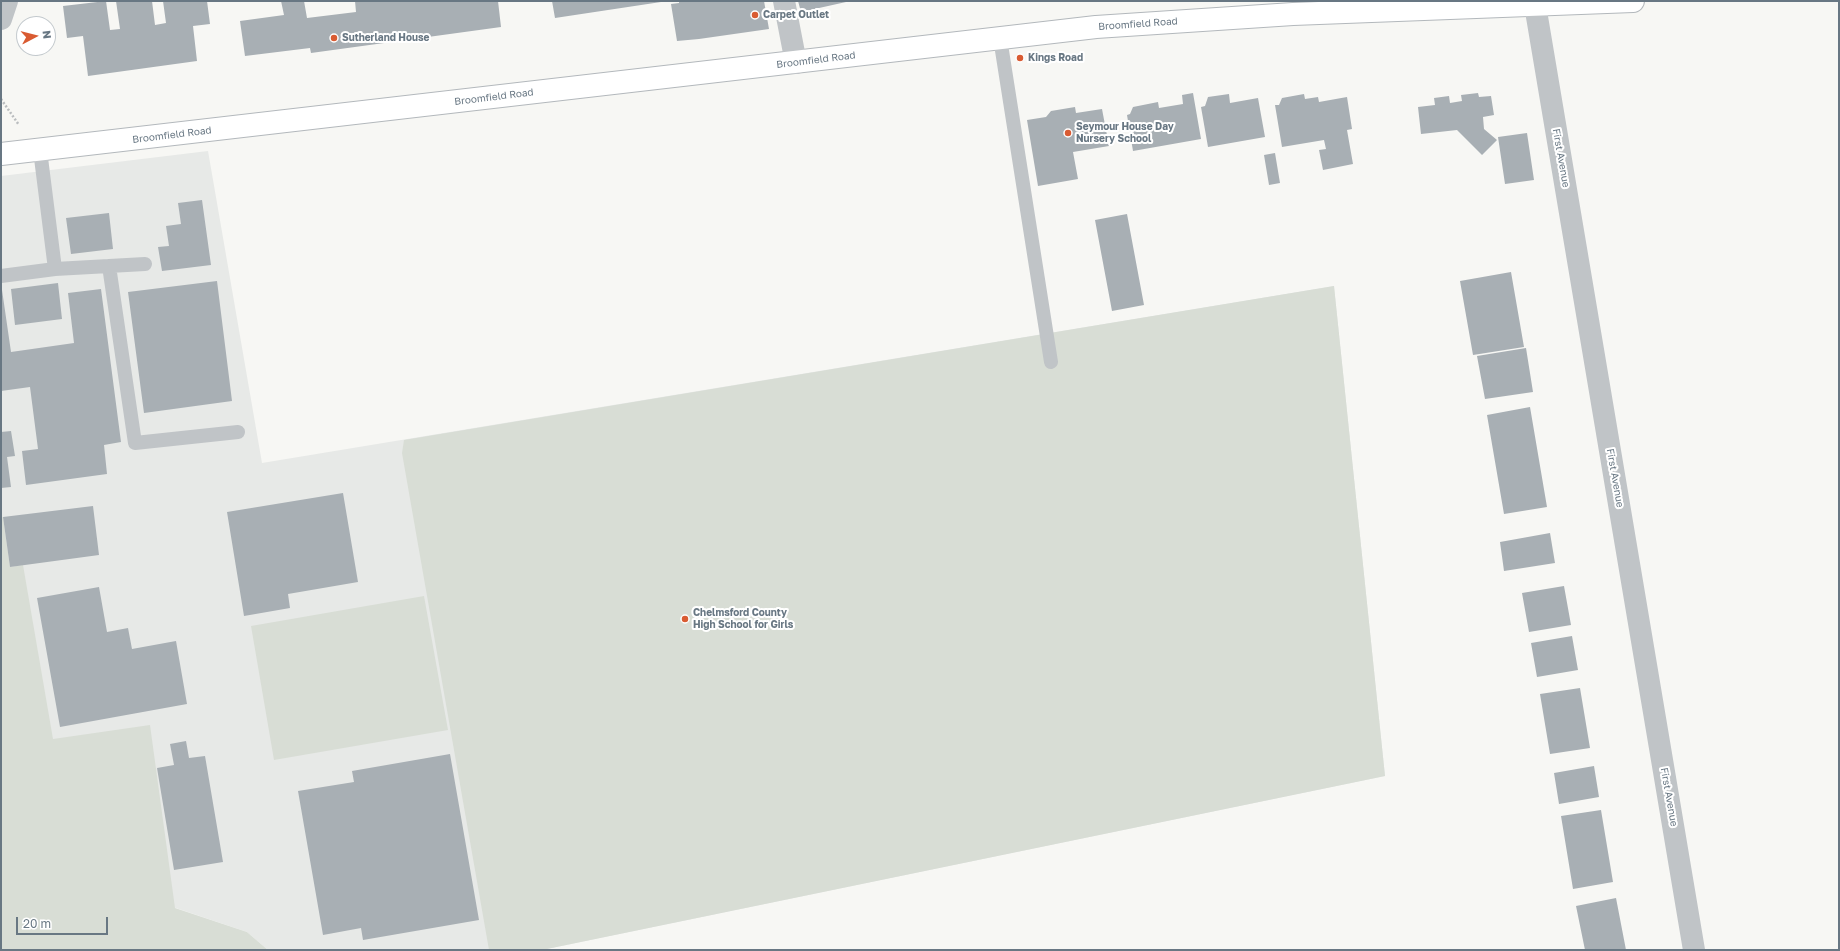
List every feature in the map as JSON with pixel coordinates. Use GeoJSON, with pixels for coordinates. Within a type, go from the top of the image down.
{"type":"FeatureCollection","features":[{"type":"Feature","properties":{"kind":"main road","name":"Broomfield Road"},"geometry":{"type":"LineString","coordinates":[[1,154],[1096,27],[1390,6],[1535,5],[1633,1]]}},
{"type":"Feature","properties":{"kind":"street"},"geometry":{"type":"LineString","coordinates":[[1,19],[7,1]]}},
{"type":"Feature","properties":{"kind":"street"},"geometry":{"type":"LineString","coordinates":[[784,1],[796,63]]}},
{"type":"Feature","properties":{"kind":"street","name":"First Avenue"},"geometry":{"type":"LineString","coordinates":[[1535,5],[1694,950]]}},
{"type":"Feature","properties":{"kind":"lane"},"geometry":{"type":"LineString","coordinates":[[1000,38],[1051,362]]}},
{"type":"Feature","properties":{"kind":"lane"},"geometry":{"type":"LineString","coordinates":[[40,150],[55,269]]}},
{"type":"Feature","properties":{"kind":"lane"},"geometry":{"type":"LineString","coordinates":[[1,276],[55,269],[145,264]]}},
{"type":"Feature","properties":{"kind":"lane"},"geometry":{"type":"LineString","coordinates":[[109,266],[135,443],[238,432]]}},
{"type":"Feature","properties":{"kind":"shaded area","name":"Chelmsford County High School for Girls"},"geometry":{"type":"Polygon","coordinates":[[[208,151],[262,463],[1334,286],[1385,776],[542,950],[268,950],[247,932],[1,849],[1,176],[208,151]]]}},
{"type":"Feature","properties":{"kind":"shaded area","name":"Chelmsford County High School for Girls"},"geometry":{"type":"Polygon","coordinates":[[[1334,286],[1385,776],[542,950],[489,950],[402,453],[404,440],[1334,286]]]}},
{"type":"Feature","properties":{"kind":"shaded area"},"geometry":{"type":"Polygon","coordinates":[[[3,517],[10,567],[23,565],[53,739],[150,725],[175,908],[247,932],[268,950],[1,950],[1,518],[3,517]]]}},
{"type":"Feature","properties":{"kind":"shaded area"},"geometry":{"type":"Polygon","coordinates":[[[424,596],[448,730],[274,760],[251,626],[424,596]]]}},
{"type":"Feature","properties":{"kind":"building"},"geometry":{"type":"Polygon","coordinates":[[[106,1],[110,30],[120,29],[116,1],[152,1],[155,25],[166,23],[163,1],[207,1],[210,24],[193,26],[197,61],[88,76],[83,36],[67,38],[63,6],[106,1]]]}},
{"type":"Feature","properties":{"kind":"building","name":"Sutherland House"},"geometry":{"type":"Polygon","coordinates":[[[281,1],[304,1],[307,18],[356,12],[355,1],[498,1],[501,27],[311,53],[310,48],[245,56],[240,21],[284,15],[281,1]]]}},
{"type":"Feature","properties":{"kind":"building"},"geometry":{"type":"Polygon","coordinates":[[[552,1],[661,1],[661,2],[555,18],[552,1]]]}},
{"type":"Feature","properties":{"kind":"building"},"geometry":{"type":"Polygon","coordinates":[[[679,1],[764,1],[769,29],[677,41],[671,4],[679,3],[679,1]]]}},
{"type":"Feature","properties":{"kind":"building"},"geometry":{"type":"Polygon","coordinates":[[[798,1],[846,1],[846,2],[801,12],[798,1]]]}},
{"type":"Feature","properties":{"kind":"building"},"geometry":{"type":"Polygon","coordinates":[[[1193,93],[1201,139],[1133,151],[1127,115],[1130,114],[1133,107],[1158,102],[1159,108],[1183,104],[1182,95],[1193,93]]]}},
{"type":"Feature","properties":{"kind":"building"},"geometry":{"type":"Polygon","coordinates":[[[1478,93],[1479,97],[1491,96],[1494,115],[1483,117],[1484,129],[1497,140],[1482,155],[1457,130],[1421,134],[1418,107],[1435,105],[1434,98],[1449,96],[1450,103],[1462,101],[1461,95],[1478,93]]]}},
{"type":"Feature","properties":{"kind":"building"},"geometry":{"type":"Polygon","coordinates":[[[1229,94],[1230,103],[1258,98],[1265,137],[1208,147],[1201,107],[1205,106],[1208,97],[1229,94]]]}},
{"type":"Feature","properties":{"kind":"building"},"geometry":{"type":"Polygon","coordinates":[[[1304,94],[1305,99],[1318,97],[1319,102],[1347,97],[1352,129],[1347,130],[1353,164],[1323,170],[1319,150],[1326,149],[1324,140],[1282,147],[1275,105],[1279,105],[1282,98],[1304,94]]]}},
{"type":"Feature","properties":{"kind":"building","name":"Seymour House Day Nursery School"},"geometry":{"type":"Polygon","coordinates":[[[1075,107],[1076,113],[1102,109],[1109,146],[1073,152],[1078,179],[1038,186],[1027,120],[1046,117],[1051,111],[1075,107]]]}},
{"type":"Feature","properties":{"kind":"building"},"geometry":{"type":"Polygon","coordinates":[[[1527,133],[1534,180],[1505,184],[1498,137],[1527,133]]]}},
{"type":"Feature","properties":{"kind":"building"},"geometry":{"type":"Polygon","coordinates":[[[1275,153],[1280,183],[1269,185],[1264,155],[1275,153]]]}},
{"type":"Feature","properties":{"kind":"building"},"geometry":{"type":"Polygon","coordinates":[[[202,200],[211,265],[162,271],[158,247],[169,246],[166,226],[181,224],[178,203],[202,200]]]}},
{"type":"Feature","properties":{"kind":"building"},"geometry":{"type":"Polygon","coordinates":[[[109,213],[113,249],[71,254],[66,218],[109,213]]]}},
{"type":"Feature","properties":{"kind":"building"},"geometry":{"type":"Polygon","coordinates":[[[1127,214],[1144,305],[1112,311],[1095,220],[1127,214]]]}},
{"type":"Feature","properties":{"kind":"building"},"geometry":{"type":"Polygon","coordinates":[[[1511,272],[1524,347],[1473,355],[1460,281],[1511,272]]]}},
{"type":"Feature","properties":{"kind":"building"},"geometry":{"type":"Polygon","coordinates":[[[217,281],[232,401],[144,413],[128,292],[217,281]]]}},
{"type":"Feature","properties":{"kind":"building"},"geometry":{"type":"Polygon","coordinates":[[[1,283],[11,352],[74,343],[68,293],[101,289],[121,442],[104,445],[107,474],[26,485],[22,451],[38,449],[30,387],[1,391],[1,283]]]}},
{"type":"Feature","properties":{"kind":"building"},"geometry":{"type":"Polygon","coordinates":[[[58,283],[62,319],[15,325],[11,289],[58,283]]]}},
{"type":"Feature","properties":{"kind":"building"},"geometry":{"type":"Polygon","coordinates":[[[1526,348],[1533,392],[1485,399],[1477,356],[1526,348]]]}},
{"type":"Feature","properties":{"kind":"building"},"geometry":{"type":"Polygon","coordinates":[[[1530,407],[1547,507],[1504,514],[1487,415],[1530,407]]]}},
{"type":"Feature","properties":{"kind":"building"},"geometry":{"type":"Polygon","coordinates":[[[11,431],[15,456],[7,457],[11,487],[1,488],[1,432],[11,431]]]}},
{"type":"Feature","properties":{"kind":"building"},"geometry":{"type":"Polygon","coordinates":[[[343,493],[358,582],[288,594],[290,608],[244,616],[227,512],[343,493]]]}},
{"type":"Feature","properties":{"kind":"building"},"geometry":{"type":"Polygon","coordinates":[[[93,506],[99,555],[10,567],[3,517],[93,506]]]}},
{"type":"Feature","properties":{"kind":"building"},"geometry":{"type":"Polygon","coordinates":[[[1550,533],[1555,563],[1504,571],[1500,542],[1550,533]]]}},
{"type":"Feature","properties":{"kind":"building"},"geometry":{"type":"Polygon","coordinates":[[[1564,586],[1571,625],[1529,632],[1522,593],[1564,586]]]}},
{"type":"Feature","properties":{"kind":"building"},"geometry":{"type":"Polygon","coordinates":[[[99,587],[107,632],[128,628],[132,649],[176,641],[187,704],[60,727],[37,598],[99,587]]]}},
{"type":"Feature","properties":{"kind":"building"},"geometry":{"type":"Polygon","coordinates":[[[1572,636],[1578,670],[1537,677],[1531,643],[1572,636]]]}},
{"type":"Feature","properties":{"kind":"building"},"geometry":{"type":"Polygon","coordinates":[[[1580,688],[1590,748],[1550,754],[1540,694],[1580,688]]]}},
{"type":"Feature","properties":{"kind":"building"},"geometry":{"type":"Polygon","coordinates":[[[186,741],[189,758],[205,756],[223,862],[174,870],[157,768],[174,765],[170,744],[186,741]]]}},
{"type":"Feature","properties":{"kind":"building"},"geometry":{"type":"Polygon","coordinates":[[[450,754],[479,920],[363,940],[361,928],[323,935],[298,791],[354,782],[352,771],[450,754]]]}},
{"type":"Feature","properties":{"kind":"building"},"geometry":{"type":"Polygon","coordinates":[[[1594,766],[1599,797],[1559,804],[1554,773],[1594,766]]]}},
{"type":"Feature","properties":{"kind":"building"},"geometry":{"type":"Polygon","coordinates":[[[1601,810],[1613,882],[1573,889],[1561,816],[1601,810]]]}},
{"type":"Feature","properties":{"kind":"building"},"geometry":{"type":"Polygon","coordinates":[[[1616,898],[1626,950],[1585,950],[1576,906],[1616,898]]]}},
{"type":"Feature","properties":{"kind":"place","name":"Carpet Outlet"},"geometry":{"type":"Point","coordinates":[755,15]}},
{"type":"Feature","properties":{"kind":"place","name":"Sutherland House"},"geometry":{"type":"Point","coordinates":[334,38]}},
{"type":"Feature","properties":{"kind":"place","name":"Kings Road"},"geometry":{"type":"Point","coordinates":[1020,58]}},
{"type":"Feature","properties":{"kind":"place","name":"Seymour House Day Nursery School"},"geometry":{"type":"Point","coordinates":[1068,133]}},
{"type":"Feature","properties":{"kind":"place","name":"Chelmsford County High School for Girls"},"geometry":{"type":"Point","coordinates":[685,619]}}]}
